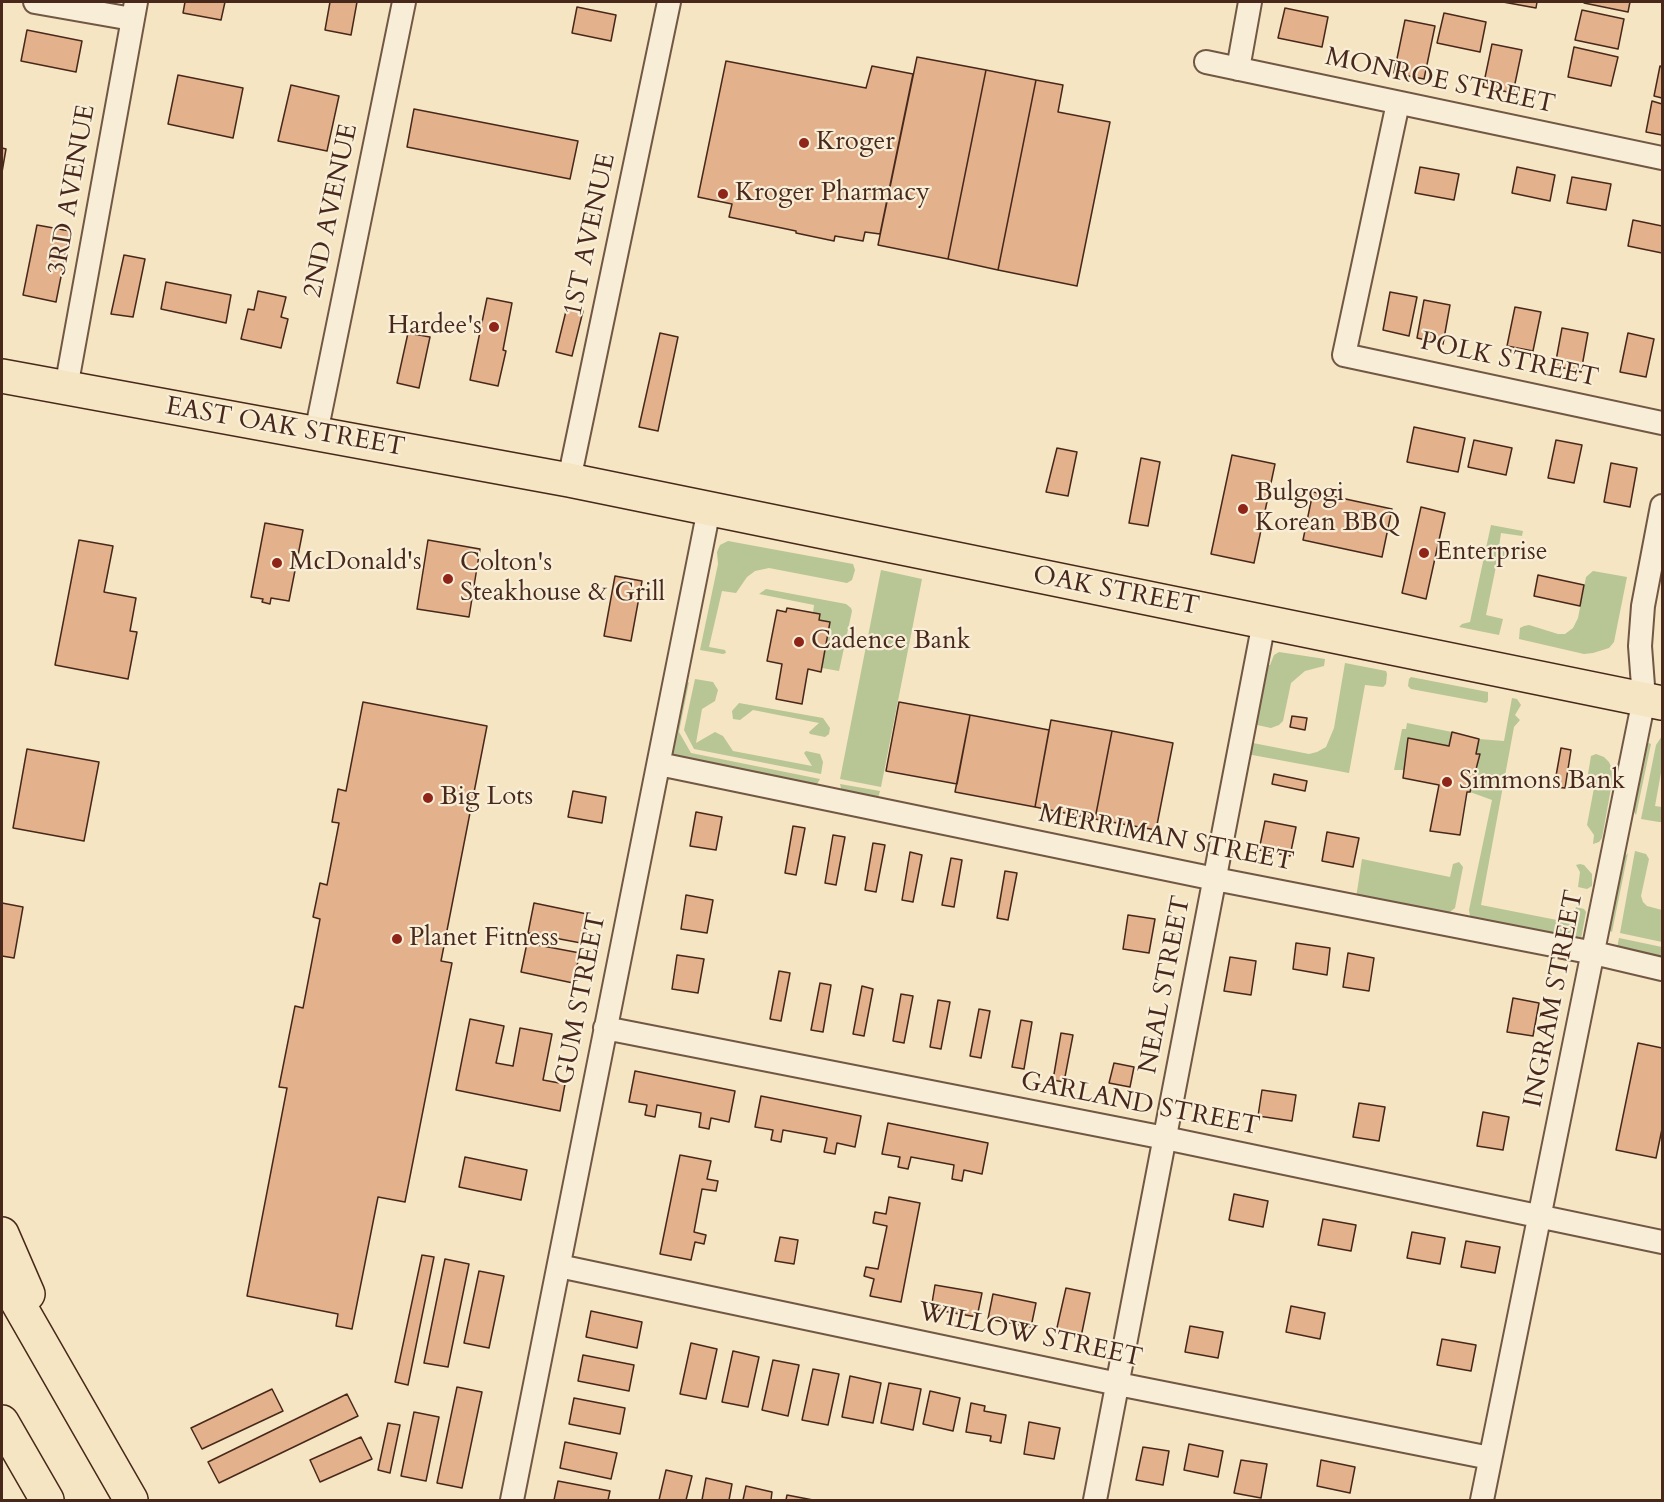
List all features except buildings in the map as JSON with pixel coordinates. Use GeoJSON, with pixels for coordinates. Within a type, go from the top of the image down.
{"type":"FeatureCollection","features":[{"type":"Feature","properties":{"kind":"highway","name":"EAST OAK STREET"},"geometry":{"type":"LineString","coordinates":[[2,376],[569,480]]}},
{"type":"Feature","properties":{"kind":"highway","name":"OAK STREET"},"geometry":{"type":"LineString","coordinates":[[569,480],[1653,701]]}},
{"type":"Feature","properties":{"kind":"highway"},"geometry":{"type":"LineString","coordinates":[[2,1234],[82,1416]]}},
{"type":"Feature","properties":{"kind":"highway"},"geometry":{"type":"LineString","coordinates":[[2,1275],[130,1500]]}},
{"type":"Feature","properties":{"kind":"highway"},"geometry":{"type":"LineString","coordinates":[[2,1422],[47,1500]]}},
{"type":"Feature","properties":{"kind":"highway"},"geometry":{"type":"LineString","coordinates":[[2,1449],[39,1500]]}},
{"type":"Feature","properties":{"kind":"street"},"geometry":{"type":"LineString","coordinates":[[35,2],[134,10]]}},
{"type":"Feature","properties":{"kind":"street","name":"2ND AVENUE"},"geometry":{"type":"LineString","coordinates":[[316,433],[404,2]]}},
{"type":"Feature","properties":{"kind":"street","name":"1ST AVENUE"},"geometry":{"type":"LineString","coordinates":[[569,480],[669,2]]}},
{"type":"Feature","properties":{"kind":"street"},"geometry":{"type":"LineString","coordinates":[[1238,69],[1250,2]]}},
{"type":"Feature","properties":{"kind":"street","name":"3RD AVENUE"},"geometry":{"type":"LineString","coordinates":[[66,388],[134,10]]}},
{"type":"Feature","properties":{"kind":"street","name":"MONROE STREET"},"geometry":{"type":"LineString","coordinates":[[1206,63],[1662,158]]}},
{"type":"Feature","properties":{"kind":"street","name":"POLK STREET"},"geometry":{"type":"LineString","coordinates":[[1398,103],[1344,355],[1662,423]]}},
{"type":"Feature","properties":{"kind":"street","name":"INGRAM STREET"},"geometry":{"type":"LineString","coordinates":[[1482,1500],[1594,953],[1653,701],[1640,646],[1643,606],[1662,506]]}},
{"type":"Feature","properties":{"kind":"street","name":"GUM STREET"},"geometry":{"type":"LineString","coordinates":[[512,1500],[709,509]]}},
{"type":"Feature","properties":{"kind":"street","name":"NEAL STREET"},"geometry":{"type":"LineString","coordinates":[[1095,1500],[1264,622]]}},
{"type":"Feature","properties":{"kind":"street","name":"MERRIMAN STREET"},"geometry":{"type":"LineString","coordinates":[[659,764],[1215,879],[1594,953],[1662,969]]}},
{"type":"Feature","properties":{"kind":"street","name":"GARLAND STREET"},"geometry":{"type":"LineString","coordinates":[[605,1028],[1165,1138],[1662,1242]]}},
{"type":"Feature","properties":{"kind":"street","name":"WILLOW STREET"},"geometry":{"type":"LineString","coordinates":[[559,1266],[1118,1384],[1490,1458]]}},
{"type":"Feature","properties":{"kind":"green space"},"geometry":{"type":"Polygon","coordinates":[[[1491,525],[1523,531],[1522,536],[1501,533],[1499,547],[1518,551],[1516,560],[1498,557],[1486,615],[1503,619],[1499,635],[1459,627],[1470,622],[1491,525]]]}},
{"type":"Feature","properties":{"kind":"green space"},"geometry":{"type":"Polygon","coordinates":[[[728,541],[853,564],[855,570],[852,580],[847,583],[769,568],[755,571],[747,577],[736,593],[722,591],[709,647],[725,650],[726,653],[700,650],[718,564],[717,552],[720,545],[728,541]]]}},
{"type":"Feature","properties":{"kind":"green space"},"geometry":{"type":"Polygon","coordinates":[[[881,570],[922,579],[881,787],[840,779],[881,570]]]}},
{"type":"Feature","properties":{"kind":"green space"},"geometry":{"type":"Polygon","coordinates":[[[1593,571],[1627,577],[1614,642],[1609,648],[1584,654],[1519,639],[1520,628],[1524,626],[1529,625],[1558,634],[1565,634],[1573,628],[1578,618],[1586,577],[1593,571]]]}},
{"type":"Feature","properties":{"kind":"green space"},"geometry":{"type":"Polygon","coordinates":[[[766,589],[846,604],[851,608],[839,671],[822,668],[830,622],[819,620],[813,613],[814,605],[759,594],[766,589]]]}},
{"type":"Feature","properties":{"kind":"green space"},"geometry":{"type":"Polygon","coordinates":[[[1279,652],[1325,659],[1324,666],[1305,671],[1291,683],[1283,721],[1271,728],[1253,722],[1264,665],[1270,665],[1274,655],[1279,652]]]}},
{"type":"Feature","properties":{"kind":"green space"},"geometry":{"type":"Polygon","coordinates":[[[1345,663],[1386,671],[1387,674],[1386,684],[1383,687],[1365,685],[1349,773],[1247,754],[1249,744],[1253,743],[1309,754],[1326,747],[1334,728],[1345,663]]]}},
{"type":"Feature","properties":{"kind":"green space"},"geometry":{"type":"Polygon","coordinates":[[[1411,677],[1488,692],[1488,701],[1486,703],[1411,689],[1408,686],[1411,677]]]}},
{"type":"Feature","properties":{"kind":"green space"},"geometry":{"type":"Polygon","coordinates":[[[695,679],[713,682],[718,690],[715,701],[702,709],[696,743],[715,732],[723,736],[733,751],[812,766],[804,753],[806,751],[820,754],[823,762],[821,774],[694,749],[684,730],[695,679]]]}},
{"type":"Feature","properties":{"kind":"green space"},"geometry":{"type":"Polygon","coordinates":[[[689,682],[679,732],[691,753],[820,779],[817,784],[813,787],[677,759],[672,754],[672,743],[686,684],[689,682]]]}},
{"type":"Feature","properties":{"kind":"green space"},"geometry":{"type":"Polygon","coordinates":[[[1512,698],[1517,699],[1521,705],[1515,715],[1520,720],[1514,727],[1481,905],[1572,923],[1576,907],[1584,909],[1586,912],[1581,939],[1474,921],[1470,916],[1469,910],[1492,800],[1470,792],[1480,755],[1476,754],[1479,739],[1504,741],[1512,698]]]}},
{"type":"Feature","properties":{"kind":"green space"},"geometry":{"type":"Polygon","coordinates":[[[739,703],[823,718],[830,728],[829,734],[825,737],[810,734],[809,732],[819,723],[753,710],[740,720],[733,719],[732,711],[739,703]]]}},
{"type":"Feature","properties":{"kind":"green space"},"geometry":{"type":"Polygon","coordinates":[[[1407,723],[1452,732],[1449,746],[1408,738],[1404,770],[1394,770],[1402,729],[1406,729],[1407,723]]]}},
{"type":"Feature","properties":{"kind":"green space"},"geometry":{"type":"Polygon","coordinates":[[[1662,736],[1662,767],[1655,806],[1662,807],[1662,822],[1659,822],[1641,819],[1656,745],[1662,736]]]}},
{"type":"Feature","properties":{"kind":"green space"},"geometry":{"type":"Polygon","coordinates":[[[1646,742],[1651,744],[1636,815],[1631,807],[1646,742]]]}},
{"type":"Feature","properties":{"kind":"green space"},"geometry":{"type":"Polygon","coordinates":[[[1596,754],[1609,762],[1613,777],[1602,838],[1593,844],[1594,835],[1587,825],[1594,788],[1586,786],[1591,756],[1596,754]]]}},
{"type":"Feature","properties":{"kind":"green space"},"geometry":{"type":"Polygon","coordinates":[[[840,784],[880,791],[877,802],[842,792],[840,784]]]}},
{"type":"Feature","properties":{"kind":"green space"},"geometry":{"type":"Polygon","coordinates":[[[1635,851],[1646,854],[1649,859],[1641,896],[1647,906],[1662,910],[1662,942],[1620,933],[1635,851]]]}},
{"type":"Feature","properties":{"kind":"green space"},"geometry":{"type":"Polygon","coordinates":[[[1628,853],[1612,932],[1608,930],[1622,859],[1628,853]]]}},
{"type":"Feature","properties":{"kind":"green space"},"geometry":{"type":"Polygon","coordinates":[[[1362,859],[1450,877],[1453,864],[1459,862],[1463,867],[1455,908],[1446,915],[1356,898],[1362,859]]]}},
{"type":"Feature","properties":{"kind":"green space"},"geometry":{"type":"Polygon","coordinates":[[[1580,864],[1592,874],[1592,886],[1587,889],[1578,887],[1580,872],[1576,865],[1580,864]]]}},
{"type":"Feature","properties":{"kind":"green space"},"geometry":{"type":"Polygon","coordinates":[[[1619,938],[1662,947],[1662,957],[1617,948],[1619,938]]]}},
{"type":"Feature","properties":{"kind":"place","name":"Kroger"},"geometry":{"type":"Point","coordinates":[804,143]}},
{"type":"Feature","properties":{"kind":"place","name":"Kroger Pharmacy"},"geometry":{"type":"Point","coordinates":[723,194]}},
{"type":"Feature","properties":{"kind":"place","name":"Hardee's"},"geometry":{"type":"Point","coordinates":[494,327]}},
{"type":"Feature","properties":{"kind":"place","name":"Bulgogi Korean BBQ"},"geometry":{"type":"Point","coordinates":[1243,509]}},
{"type":"Feature","properties":{"kind":"place","name":"Enterprise"},"geometry":{"type":"Point","coordinates":[1424,553]}},
{"type":"Feature","properties":{"kind":"place","name":"McDonald's"},"geometry":{"type":"Point","coordinates":[277,563]}},
{"type":"Feature","properties":{"kind":"place","name":"Colton's Steakhouse & Grill"},"geometry":{"type":"Point","coordinates":[448,579]}},
{"type":"Feature","properties":{"kind":"place","name":"Cadence Bank"},"geometry":{"type":"Point","coordinates":[799,642]}},
{"type":"Feature","properties":{"kind":"place","name":"Simmons Bank"},"geometry":{"type":"Point","coordinates":[1447,782]}},
{"type":"Feature","properties":{"kind":"place","name":"Big Lots"},"geometry":{"type":"Point","coordinates":[428,798]}},
{"type":"Feature","properties":{"kind":"place","name":"Planet Fitness"},"geometry":{"type":"Point","coordinates":[397,939]}}]}
